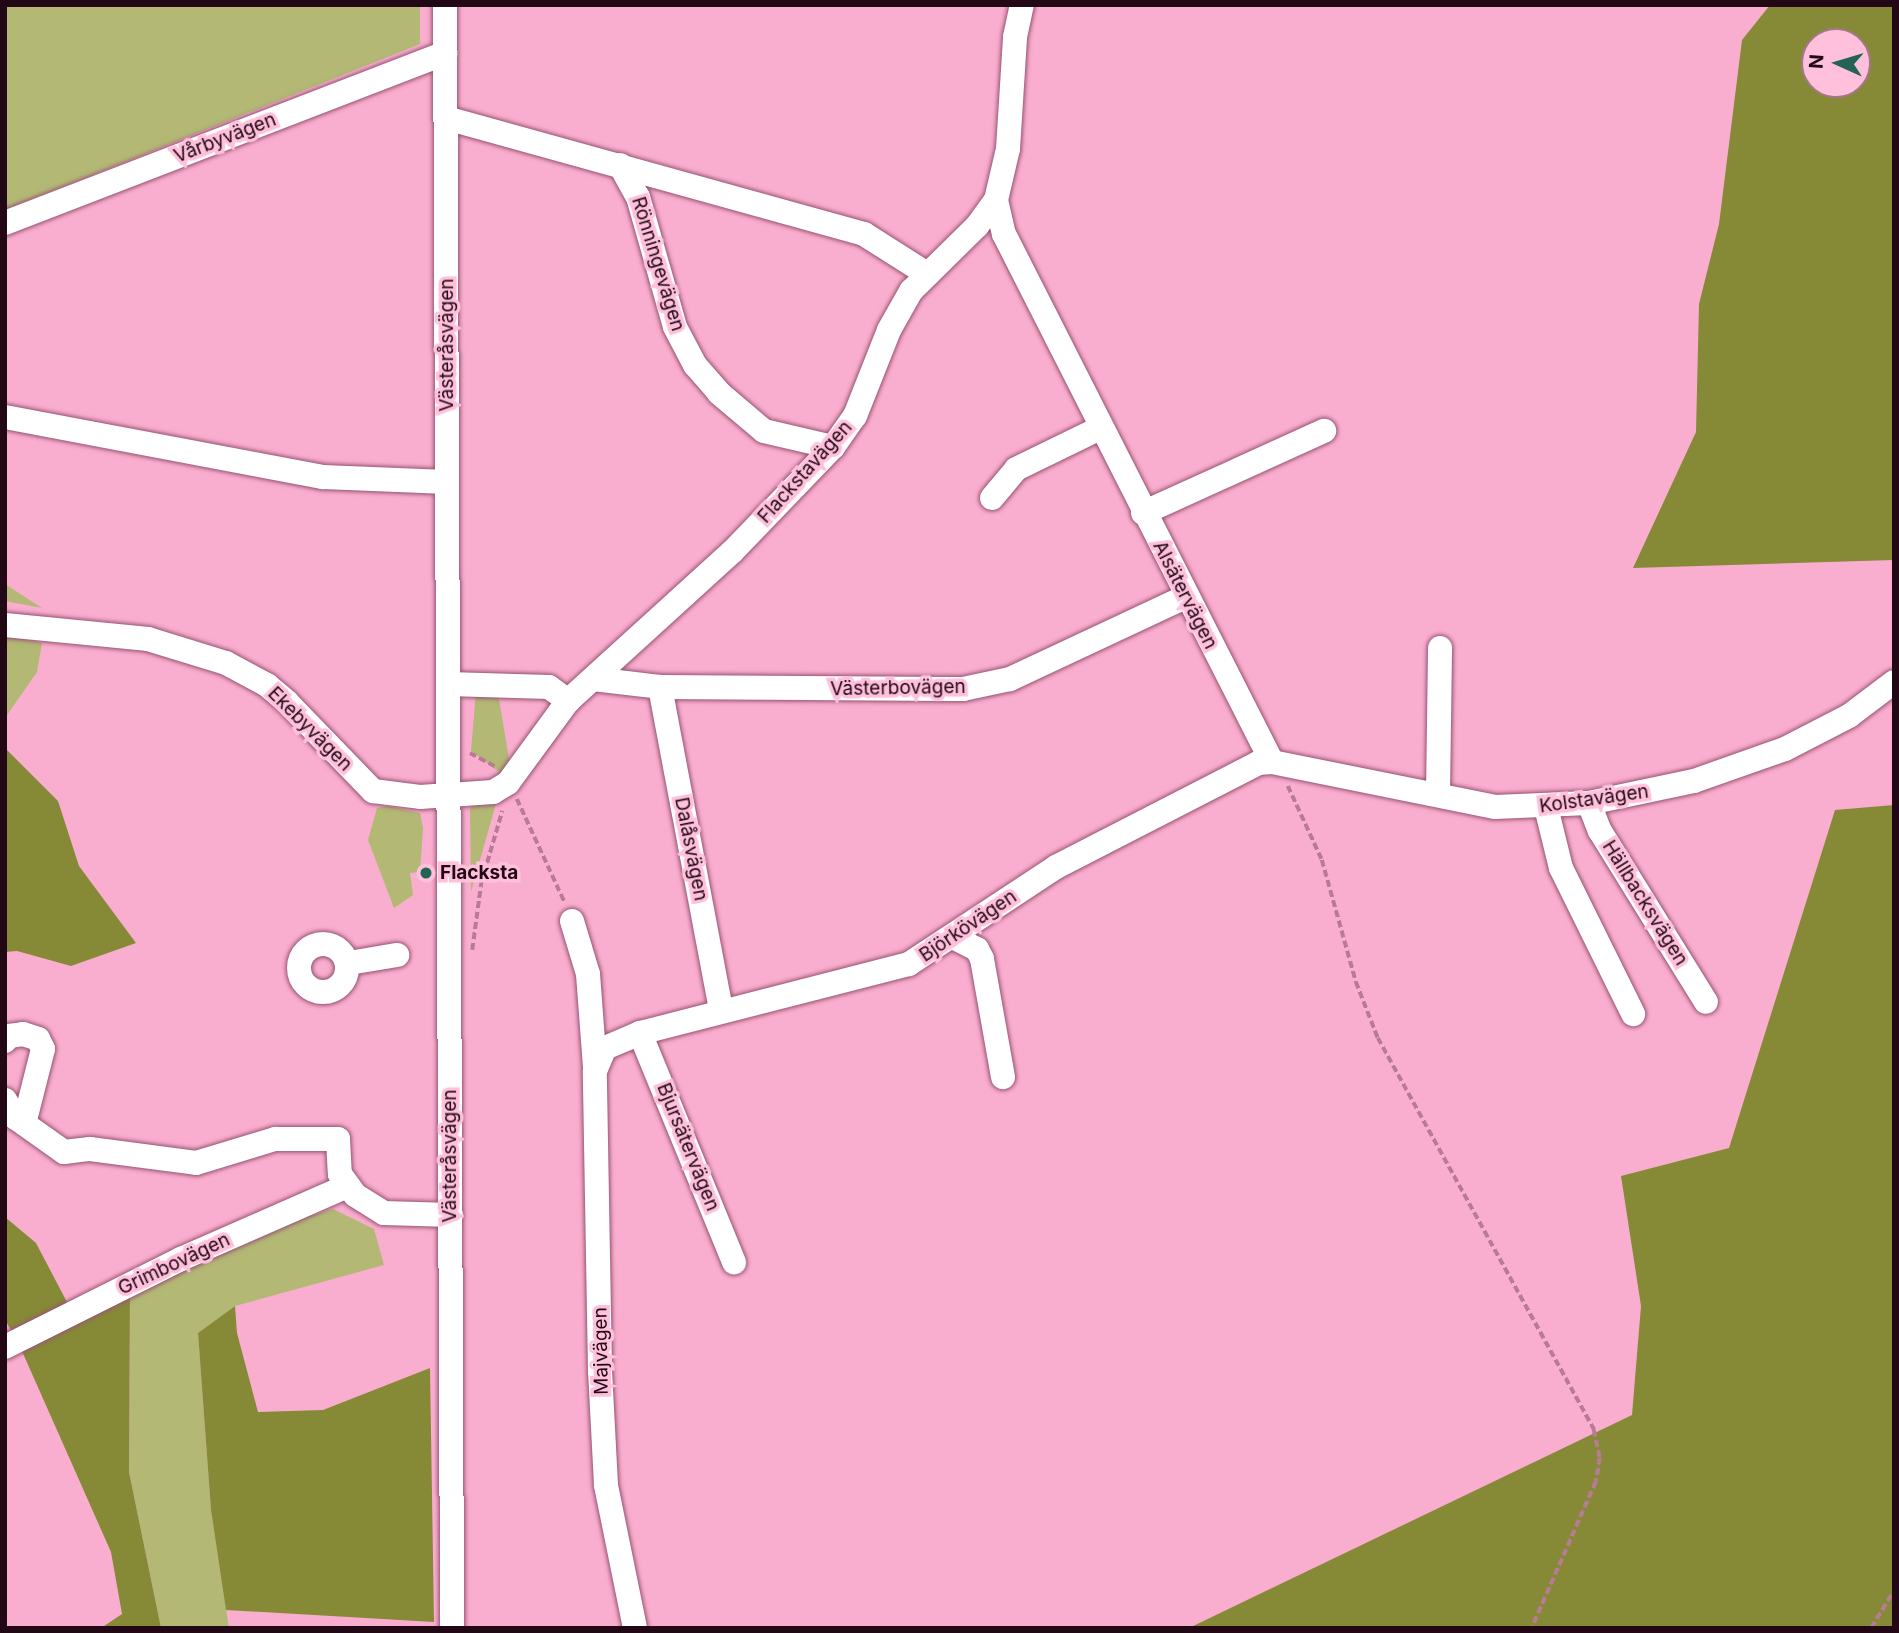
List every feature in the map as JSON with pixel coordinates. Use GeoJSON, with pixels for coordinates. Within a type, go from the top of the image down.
{"type":"FeatureCollection","features":[{"type":"Feature","properties":{"kind":"street","name":"Västeråsvägen"},"geometry":{"type":"LineString","coordinates":[[445,5],[452,1628]]}},
{"type":"Feature","properties":{"kind":"street","name":"Flackstavägen"},"geometry":{"type":"LineString","coordinates":[[505,790],[568,701],[732,552],[833,446],[867,392],[901,307],[927,274],[977,226],[996,200],[1008,149],[1015,37],[1022,5]]}},
{"type":"Feature","properties":{"kind":"street","name":"Vårbyvägen"},"geometry":{"type":"LineString","coordinates":[[5,223],[445,53]]}},
{"type":"Feature","properties":{"kind":"street","name":"Rönningevägen"},"geometry":{"type":"LineString","coordinates":[[446,118],[621,165],[786,216],[863,234],[927,274]]}},
{"type":"Feature","properties":{"kind":"street","name":"Rönningevägen"},"geometry":{"type":"LineString","coordinates":[[621,165],[638,197],[675,327],[695,365],[757,427],[833,446]]}},
{"type":"Feature","properties":{"kind":"street","name":"Alsätervägen"},"geometry":{"type":"LineString","coordinates":[[996,200],[1004,234],[1185,597],[1272,762]]}},
{"type":"Feature","properties":{"kind":"street"},"geometry":{"type":"LineString","coordinates":[[5,417],[323,477],[447,482]]}},
{"type":"Feature","properties":{"kind":"street"},"geometry":{"type":"LineString","coordinates":[[992,498],[1016,469],[1100,428]]}},
{"type":"Feature","properties":{"kind":"street"},"geometry":{"type":"LineString","coordinates":[[1143,513],[1324,430]]}},
{"type":"Feature","properties":{"kind":"street","name":"Västerbovägen"},"geometry":{"type":"LineString","coordinates":[[593,679],[660,687],[963,689],[1010,679],[1185,597]]}},
{"type":"Feature","properties":{"kind":"street","name":"Ekebyvägen"},"geometry":{"type":"LineString","coordinates":[[5,625],[148,639],[204,653],[267,685],[373,791],[420,797],[449,794]]}},
{"type":"Feature","properties":{"kind":"street"},"geometry":{"type":"LineString","coordinates":[[1438,794],[1440,648]]}},
{"type":"Feature","properties":{"kind":"street","name":"Kolstavägen"},"geometry":{"type":"LineString","coordinates":[[1272,762],[1495,807],[1546,807],[1589,803],[1674,786],[1785,749],[1849,716],[1894,682]]}},
{"type":"Feature","properties":{"kind":"street"},"geometry":{"type":"LineString","coordinates":[[448,684],[549,687],[568,701]]}},
{"type":"Feature","properties":{"kind":"street","name":"Dalåsvägen"},"geometry":{"type":"LineString","coordinates":[[660,687],[721,1011]]}},
{"type":"Feature","properties":{"kind":"street","name":"Björkövägen"},"geometry":{"type":"LineString","coordinates":[[640,1033],[909,964],[1056,867],[1258,763],[1272,762]]}},
{"type":"Feature","properties":{"kind":"street"},"geometry":{"type":"LineString","coordinates":[[449,794],[505,790]]}},
{"type":"Feature","properties":{"kind":"street","name":"Hällbacksvägen"},"geometry":{"type":"LineString","coordinates":[[1589,803],[1600,831],[1706,1002]]}},
{"type":"Feature","properties":{"kind":"street"},"geometry":{"type":"LineString","coordinates":[[1546,807],[1561,868],[1633,1014]]}},
{"type":"Feature","properties":{"kind":"street","name":"Majvägen"},"geometry":{"type":"LineString","coordinates":[[572,921],[588,974],[595,1071],[606,1485],[635,1628]]}},
{"type":"Feature","properties":{"kind":"street"},"geometry":{"type":"LineString","coordinates":[[953,937],[976,949],[982,959],[1003,1077]]}},
{"type":"Feature","properties":{"kind":"street"},"geometry":{"type":"LineString","coordinates":[[348,963],[397,955]]}},
{"type":"Feature","properties":{"kind":"street"},"geometry":{"type":"LineString","coordinates":[[595,1071],[605,1048],[640,1033]]}},
{"type":"Feature","properties":{"kind":"street","name":"Bjursätervägen"},"geometry":{"type":"LineString","coordinates":[[640,1033],[734,1262]]}},
{"type":"Feature","properties":{"kind":"street"},"geometry":{"type":"LineString","coordinates":[[5,1041],[9,1036],[23,1034],[38,1039],[43,1049],[24,1124]]}},
{"type":"Feature","properties":{"kind":"street"},"geometry":{"type":"LineString","coordinates":[[5,1100],[24,1124],[64,1152],[90,1149],[196,1163],[275,1139],[338,1139],[340,1174],[345,1187],[384,1213],[451,1215]]}},
{"type":"Feature","properties":{"kind":"street","name":"Grimbovägen"},"geometry":{"type":"LineString","coordinates":[[5,1347],[181,1259],[345,1187]]}},
{"type":"Feature","properties":{"kind":"path"},"geometry":{"type":"LineString","coordinates":[[449,753],[472,753],[488,760],[499,771],[505,790],[481,883],[472,952]]}},
{"type":"Feature","properties":{"kind":"path"},"geometry":{"type":"LineString","coordinates":[[1272,762],[1314,839],[1356,982],[1378,1038],[1594,1430],[1600,1458],[1597,1482],[1532,1628]]}},
{"type":"Feature","properties":{"kind":"path"},"geometry":{"type":"LineString","coordinates":[[505,790],[518,799],[572,921]]}},
{"type":"Feature","properties":{"kind":"path"},"geometry":{"type":"LineString","coordinates":[[1871,1628],[1894,1590]]}},
{"type":"Feature","properties":{"kind":"green space"},"geometry":{"type":"Polygon","coordinates":[[[5,5],[420,5],[420,44],[5,210],[5,5]]]}},
{"type":"Feature","properties":{"kind":"green space"},"geometry":{"type":"Polygon","coordinates":[[[1770,5],[1894,5],[1894,560],[1633,568],[1696,432],[1699,304],[1719,224],[1742,40],[1770,5]]]}},
{"type":"Feature","properties":{"kind":"green space"},"geometry":{"type":"Polygon","coordinates":[[[5,584],[42,608],[5,601],[5,584]]]}},
{"type":"Feature","properties":{"kind":"green space"},"geometry":{"type":"Polygon","coordinates":[[[5,635],[42,643],[37,672],[5,718],[5,635]]]}},
{"type":"Feature","properties":{"kind":"green space"},"geometry":{"type":"Polygon","coordinates":[[[481,687],[499,699],[510,765],[502,774],[471,751],[476,691],[481,687]]]}},
{"type":"Feature","properties":{"kind":"green space"},"geometry":{"type":"Polygon","coordinates":[[[5,748],[58,801],[79,866],[136,943],[71,966],[17,951],[5,952],[5,748]]]}},
{"type":"Feature","properties":{"kind":"green space"},"geometry":{"type":"Polygon","coordinates":[[[497,800],[471,892],[470,810],[473,804],[497,800]]]}},
{"type":"Feature","properties":{"kind":"green space"},"geometry":{"type":"Polygon","coordinates":[[[1894,805],[1894,1628],[1189,1628],[1632,1415],[1641,1306],[1621,1176],[1729,1148],[1835,810],[1894,805]]]}},
{"type":"Feature","properties":{"kind":"green space"},"geometry":{"type":"Polygon","coordinates":[[[387,806],[420,813],[423,828],[420,872],[410,873],[413,895],[394,908],[368,840],[377,808],[387,806]]]}},
{"type":"Feature","properties":{"kind":"green space"},"geometry":{"type":"Polygon","coordinates":[[[333,1209],[374,1229],[384,1265],[235,1306],[198,1333],[211,1510],[229,1628],[161,1628],[129,1472],[130,1288],[283,1224],[333,1209]]]}},
{"type":"Feature","properties":{"kind":"green space"},"geometry":{"type":"Polygon","coordinates":[[[5,1217],[36,1243],[68,1304],[15,1337],[5,1320],[5,1217]]]}},
{"type":"Feature","properties":{"kind":"green space"},"geometry":{"type":"Polygon","coordinates":[[[130,1288],[129,1472],[161,1628],[101,1628],[122,1614],[111,1552],[21,1349],[130,1288]]]}},
{"type":"Feature","properties":{"kind":"green space"},"geometry":{"type":"Polygon","coordinates":[[[235,1306],[237,1333],[258,1412],[323,1410],[430,1368],[434,1622],[226,1610],[211,1510],[198,1333],[235,1306]]]}},
{"type":"Feature","properties":{"kind":"place","name":"Flacksta"},"geometry":{"type":"Point","coordinates":[426,873]}}]}
